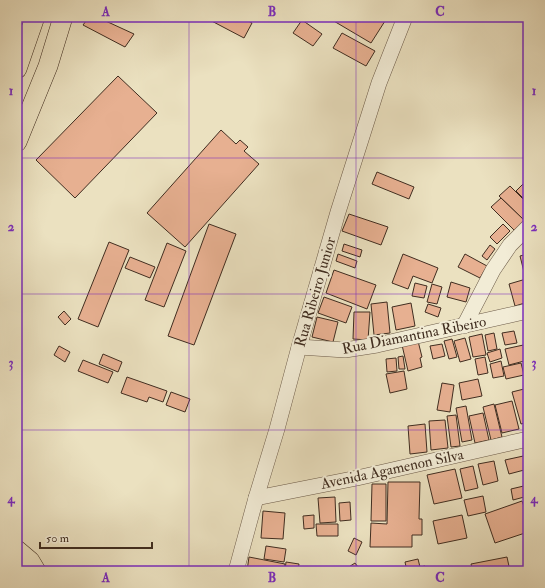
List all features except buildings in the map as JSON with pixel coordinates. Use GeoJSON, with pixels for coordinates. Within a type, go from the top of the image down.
{"type":"FeatureCollection","features":[{"type":"Feature","properties":{"kind":"main road"},"geometry":{"type":"LineString","coordinates":[[17,69],[35,17]]}},
{"type":"Feature","properties":{"kind":"main road"},"geometry":{"type":"LineString","coordinates":[[17,142],[48,66],[63,17]]}},
{"type":"Feature","properties":{"kind":"main road"},"geometry":{"type":"LineString","coordinates":[[17,550],[30,560],[36,571]]}},
{"type":"Feature","properties":{"kind":"street","name":"Rua Ribeiro Junior"},"geometry":{"type":"LineString","coordinates":[[236,571],[338,212],[379,83],[405,17]]}},
{"type":"Feature","properties":{"kind":"street"},"geometry":{"type":"LineString","coordinates":[[464,326],[497,264],[510,244],[528,227]]}},
{"type":"Feature","properties":{"kind":"street","name":"Rua Diamantina Ribeiro"},"geometry":{"type":"LineString","coordinates":[[299,347],[345,350],[377,345],[528,311]]}},
{"type":"Feature","properties":{"kind":"street","name":"Avenida Agamenon Silva"},"geometry":{"type":"LineString","coordinates":[[256,498],[364,476],[528,439]]}}]}
